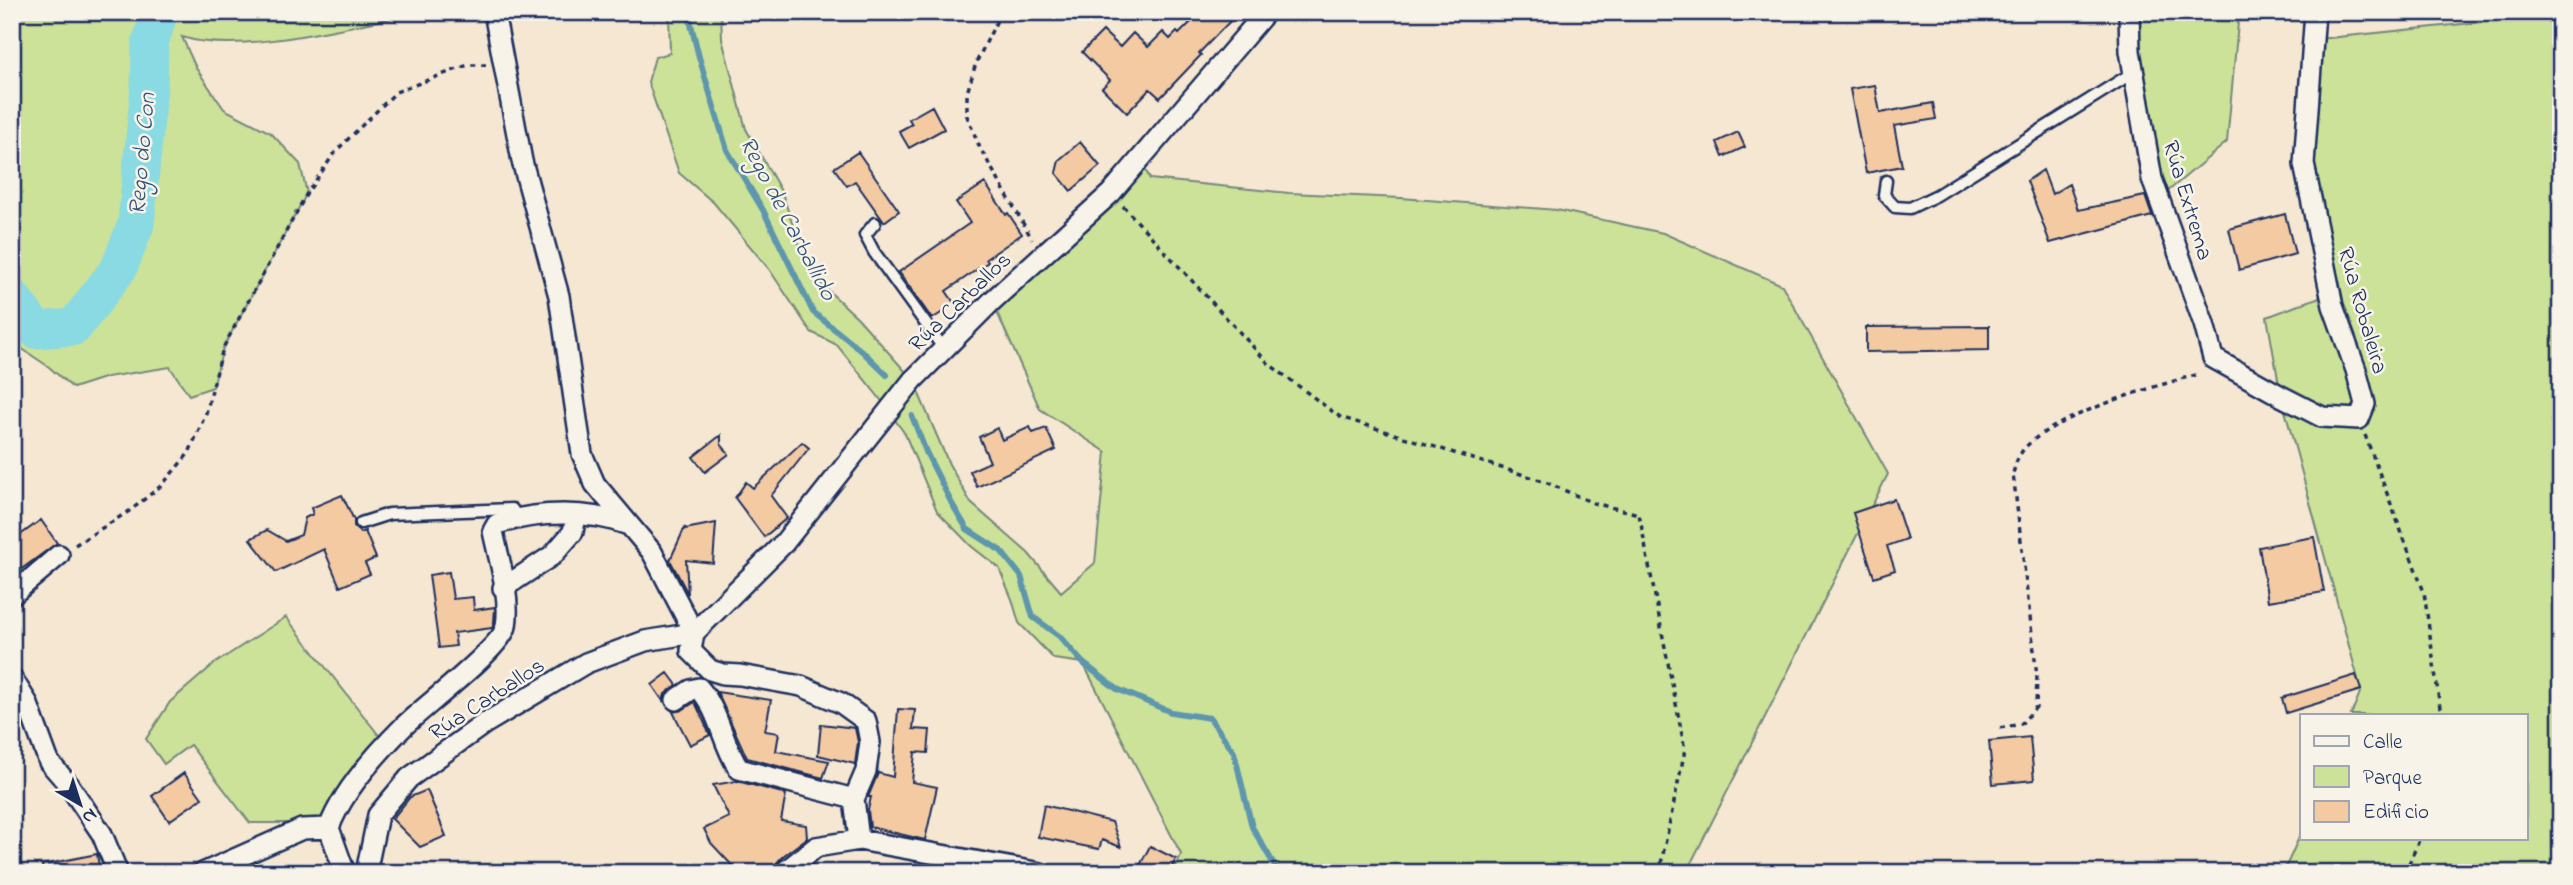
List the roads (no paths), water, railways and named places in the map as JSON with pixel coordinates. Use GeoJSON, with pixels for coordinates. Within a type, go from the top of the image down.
{"type":"FeatureCollection","features":[{"type":"Feature","properties":{"kind":"street"},"geometry":{"type":"LineString","coordinates":[[494,12],[522,161],[559,296],[582,454],[595,484],[652,552],[694,633],[691,651],[710,670],[801,686],[841,703],[866,721],[870,742],[866,771],[854,799],[859,840]]}},
{"type":"Feature","properties":{"kind":"street","name":"Rúa Carballos"},"geometry":{"type":"LineString","coordinates":[[370,873],[368,863],[378,816],[409,778],[484,724],[586,663],[645,641],[694,633],[784,543],[887,411],[944,349],[1111,193],[1266,12]]}},
{"type":"Feature","properties":{"kind":"street","name":"Rúa Extrema"},"geometry":{"type":"LineString","coordinates":[[2129,12],[2134,72],[2152,178],[2204,324],[2213,358]]}},
{"type":"Feature","properties":{"kind":"street","name":"Rúa Robaleira"},"geometry":{"type":"LineString","coordinates":[[2213,358],[2322,417],[2359,419],[2365,404],[2333,306],[2304,164],[2315,12]]}},
{"type":"Feature","properties":{"kind":"street"},"geometry":{"type":"LineString","coordinates":[[518,518],[557,514],[620,522],[631,526]]}},
{"type":"Feature","properties":{"kind":"street"},"geometry":{"type":"LineString","coordinates":[[503,589],[553,555],[573,532],[576,516]]}},
{"type":"Feature","properties":{"kind":"street","name":"Rúa Carballos"},"geometry":{"type":"LineString","coordinates":[[329,828],[334,814],[375,757],[405,725],[489,649],[506,629],[507,606],[493,531],[497,524],[518,518]]}},
{"type":"Feature","properties":{"kind":"street"},"geometry":{"type":"LineString","coordinates":[[12,595],[59,555]]}},
{"type":"Feature","properties":{"kind":"street"},"geometry":{"type":"LineString","coordinates":[[12,678],[27,702],[48,762],[69,785],[102,834],[118,873]]}},
{"type":"Feature","properties":{"kind":"street"},"geometry":{"type":"LineString","coordinates":[[676,700],[699,688],[710,701],[733,760],[740,769],[854,799]]}},
{"type":"Feature","properties":{"kind":"street"},"geometry":{"type":"LineString","coordinates":[[203,873],[302,829],[329,828],[345,873]]}},
{"type":"Feature","properties":{"kind":"street"},"geometry":{"type":"LineString","coordinates":[[783,873],[816,848],[859,840],[1041,873]]}},
{"type":"Feature","properties":{"kind":"lane"},"geometry":{"type":"LineString","coordinates":[[1886,181],[1884,195],[1895,208],[1910,208],[1937,195],[2134,72]]}},
{"type":"Feature","properties":{"kind":"lane"},"geometry":{"type":"LineString","coordinates":[[874,223],[865,235],[874,252],[944,349]]}},
{"type":"Feature","properties":{"kind":"lane"},"geometry":{"type":"LineString","coordinates":[[361,523],[389,514],[512,509],[518,518]]}},
{"type":"Feature","properties":{"kind":"waterway","name":"Rego do Con"},"geometry":{"type":"LineString","coordinates":[[12,297],[36,330],[74,327],[119,268],[136,224],[149,86],[150,43],[160,12]]}},
{"type":"Feature","properties":{"kind":"waterway","name":"Rego de Carballido"},"geometry":{"type":"LineString","coordinates":[[688,12],[727,150],[763,210],[813,312],[887,375]]}},
{"type":"Feature","properties":{"kind":"waterway","name":"Rego de Carballido"},"geometry":{"type":"LineString","coordinates":[[912,416],[926,452],[967,529],[1001,551],[1021,576],[1033,617],[1059,636],[1083,663],[1117,689],[1171,712],[1210,718],[1234,752],[1252,827],[1279,873]]}}]}
